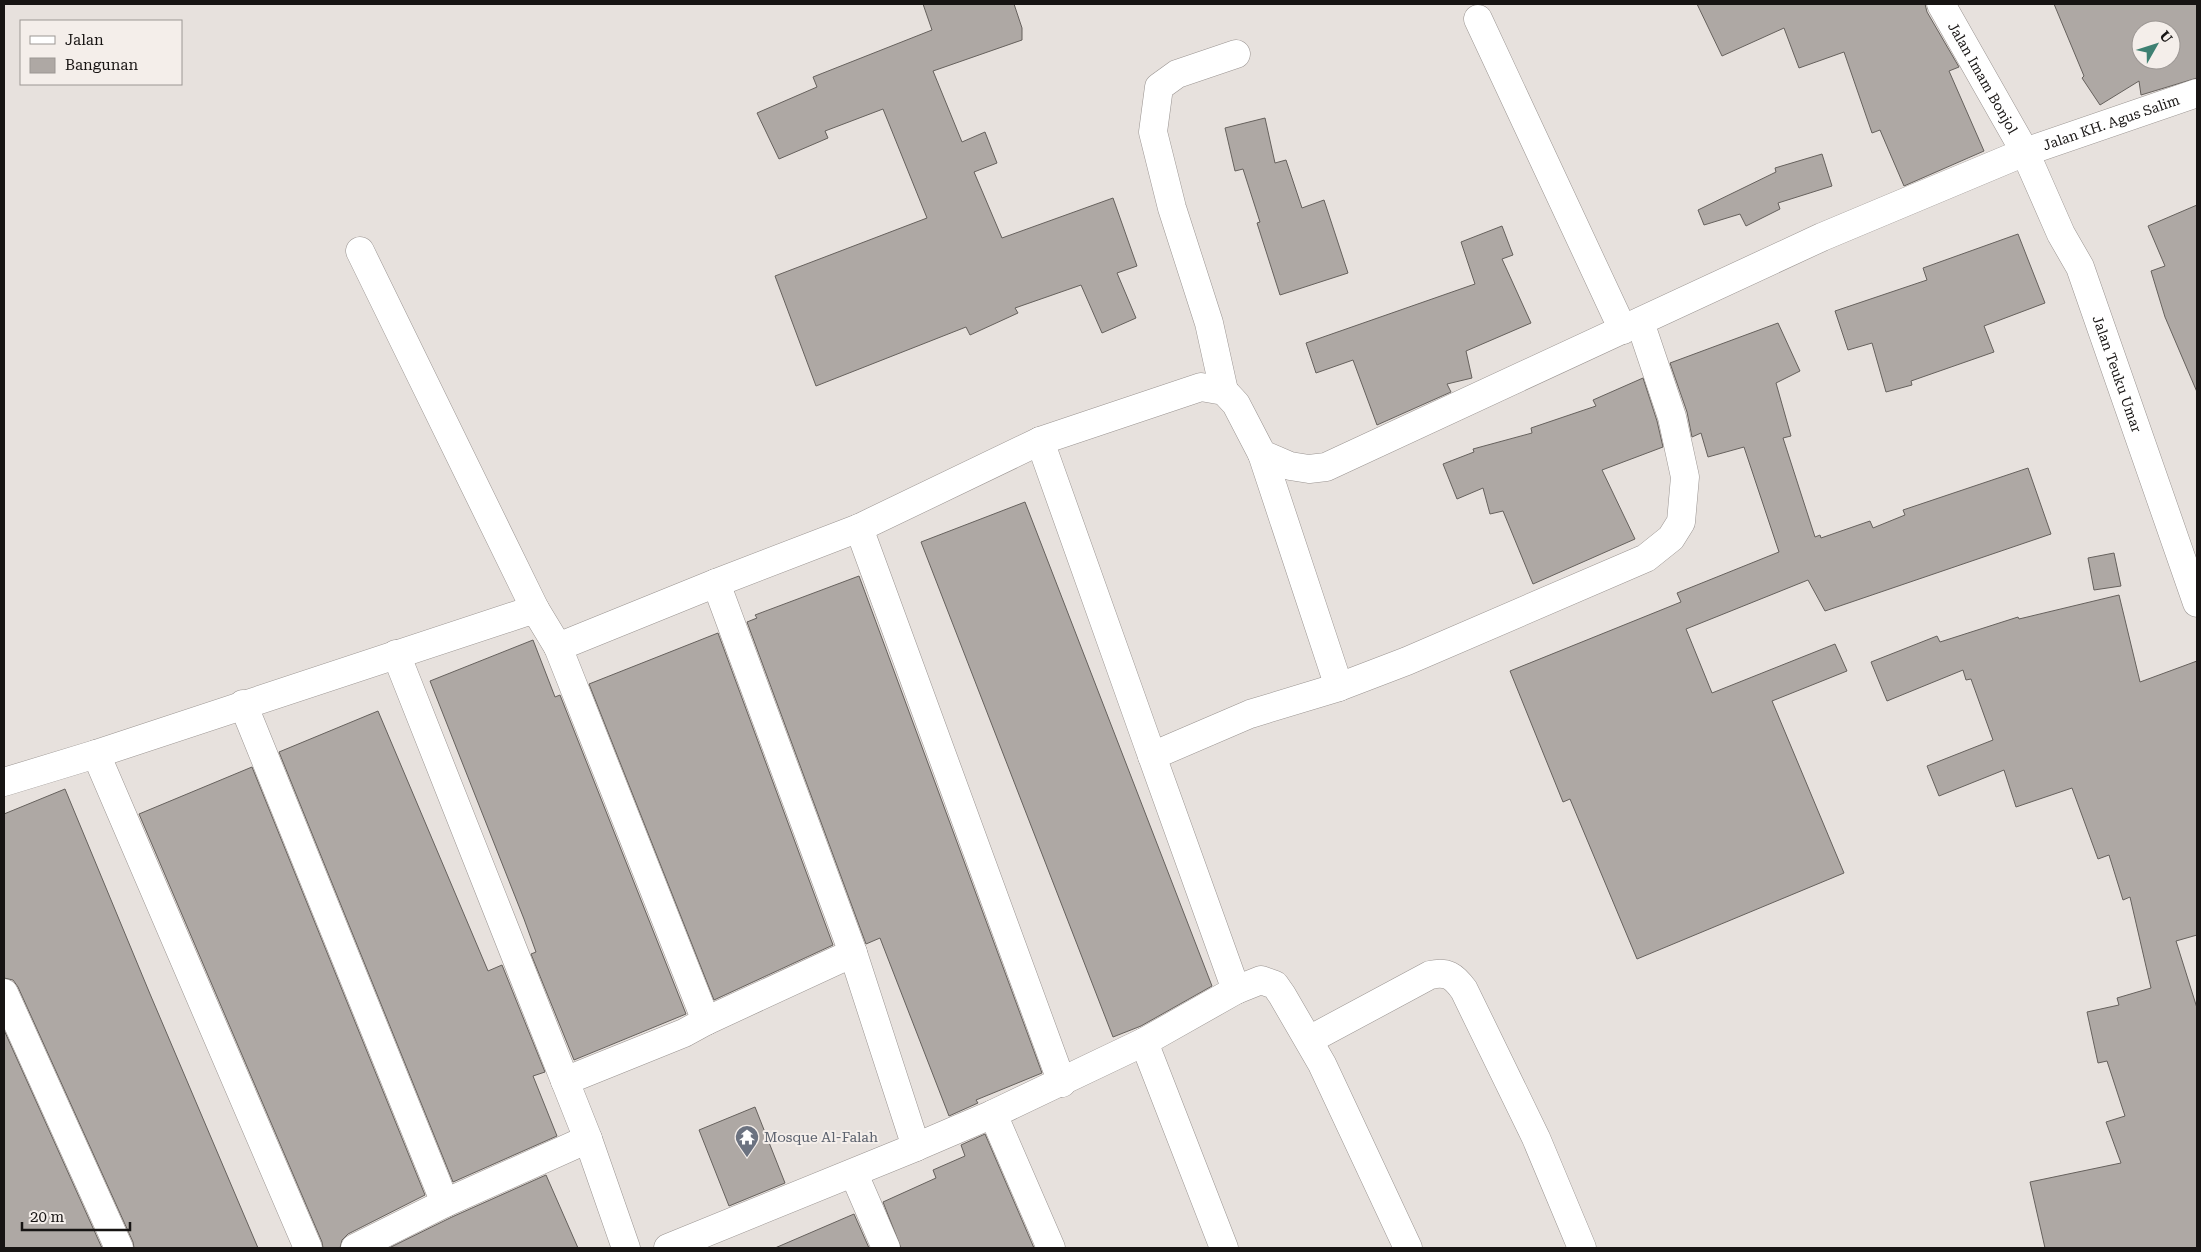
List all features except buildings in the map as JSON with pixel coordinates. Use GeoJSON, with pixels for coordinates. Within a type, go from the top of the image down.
{"type":"FeatureCollection","features":[{"type":"Feature","properties":{"kind":"street","name":"Jalan Imam Bonjol"},"geometry":{"type":"LineString","coordinates":[[1941,4],[2025,152]]}},
{"type":"Feature","properties":{"kind":"street"},"geometry":{"type":"LineString","coordinates":[[1152,756],[1250,714],[1339,687],[1407,661],[1646,558],[1671,538],[1681,522],[1684,477],[1672,418],[1632,326],[1478,19]]}},
{"type":"Feature","properties":{"kind":"street"},"geometry":{"type":"LineString","coordinates":[[1236,54],[1177,74],[1159,87],[1153,132],[1172,208],[1208,323],[1224,391],[1236,404],[1262,454],[1339,687]]}},
{"type":"Feature","properties":{"kind":"street","name":"Jalan KH. Agus Salim"},"geometry":{"type":"LineString","coordinates":[[1262,454],[1290,466],[1309,469],[1326,467],[1822,237],[2025,152],[2197,93]]}},
{"type":"Feature","properties":{"kind":"street","name":"Jalan Teuku Umar"},"geometry":{"type":"LineString","coordinates":[[2025,152],[2061,234],[2080,267],[2196,596]]}},
{"type":"Feature","properties":{"kind":"street"},"geometry":{"type":"LineString","coordinates":[[360,251],[535,609],[558,647],[706,1021]]}},
{"type":"Feature","properties":{"kind":"street"},"geometry":{"type":"LineString","coordinates":[[558,647],[859,528],[1040,441],[1201,387],[1224,391]]}},
{"type":"Feature","properties":{"kind":"street"},"geometry":{"type":"LineString","coordinates":[[1040,441],[1236,990]]}},
{"type":"Feature","properties":{"kind":"street"},"geometry":{"type":"LineString","coordinates":[[859,528],[1062,1083]]}},
{"type":"Feature","properties":{"kind":"street"},"geometry":{"type":"LineString","coordinates":[[716,583],[852,953],[916,1147]]}},
{"type":"Feature","properties":{"kind":"street"},"geometry":{"type":"LineString","coordinates":[[4,782],[96,754],[535,609]]}},
{"type":"Feature","properties":{"kind":"street"},"geometry":{"type":"LineString","coordinates":[[396,654],[588,1139],[626,1248]]}},
{"type":"Feature","properties":{"kind":"street"},"geometry":{"type":"LineString","coordinates":[[244,704],[445,1202]]}},
{"type":"Feature","properties":{"kind":"street"},"geometry":{"type":"LineString","coordinates":[[96,754],[308,1248]]}},
{"type":"Feature","properties":{"kind":"street"},"geometry":{"type":"LineString","coordinates":[[565,1081],[684,1033],[852,953]]}},
{"type":"Feature","properties":{"kind":"street"},"geometry":{"type":"LineString","coordinates":[[1309,1040],[1430,975],[1446,973],[1451,976],[1464,990],[1536,1138],[1582,1248]]}},
{"type":"Feature","properties":{"kind":"street"},"geometry":{"type":"LineString","coordinates":[[668,1248],[710,1241],[854,1174],[1062,1083],[1144,1042],[1236,990],[1260,980],[1275,985],[1309,1040],[1408,1248]]}},
{"type":"Feature","properties":{"kind":"street"},"geometry":{"type":"LineString","coordinates":[[4,993],[119,1248]]}},
{"type":"Feature","properties":{"kind":"street"},"geometry":{"type":"LineString","coordinates":[[1144,1042],[1224,1248]]}},
{"type":"Feature","properties":{"kind":"street"},"geometry":{"type":"LineString","coordinates":[[993,1114],[1051,1248]]}},
{"type":"Feature","properties":{"kind":"street"},"geometry":{"type":"LineString","coordinates":[[355,1248],[445,1202],[588,1139]]}},
{"type":"Feature","properties":{"kind":"street"},"geometry":{"type":"LineString","coordinates":[[854,1174],[886,1248]]}},
{"type":"Feature","properties":{"kind":"place","name":"Mosque Al-Falah"},"geometry":{"type":"Point","coordinates":[747,1158]}}]}
